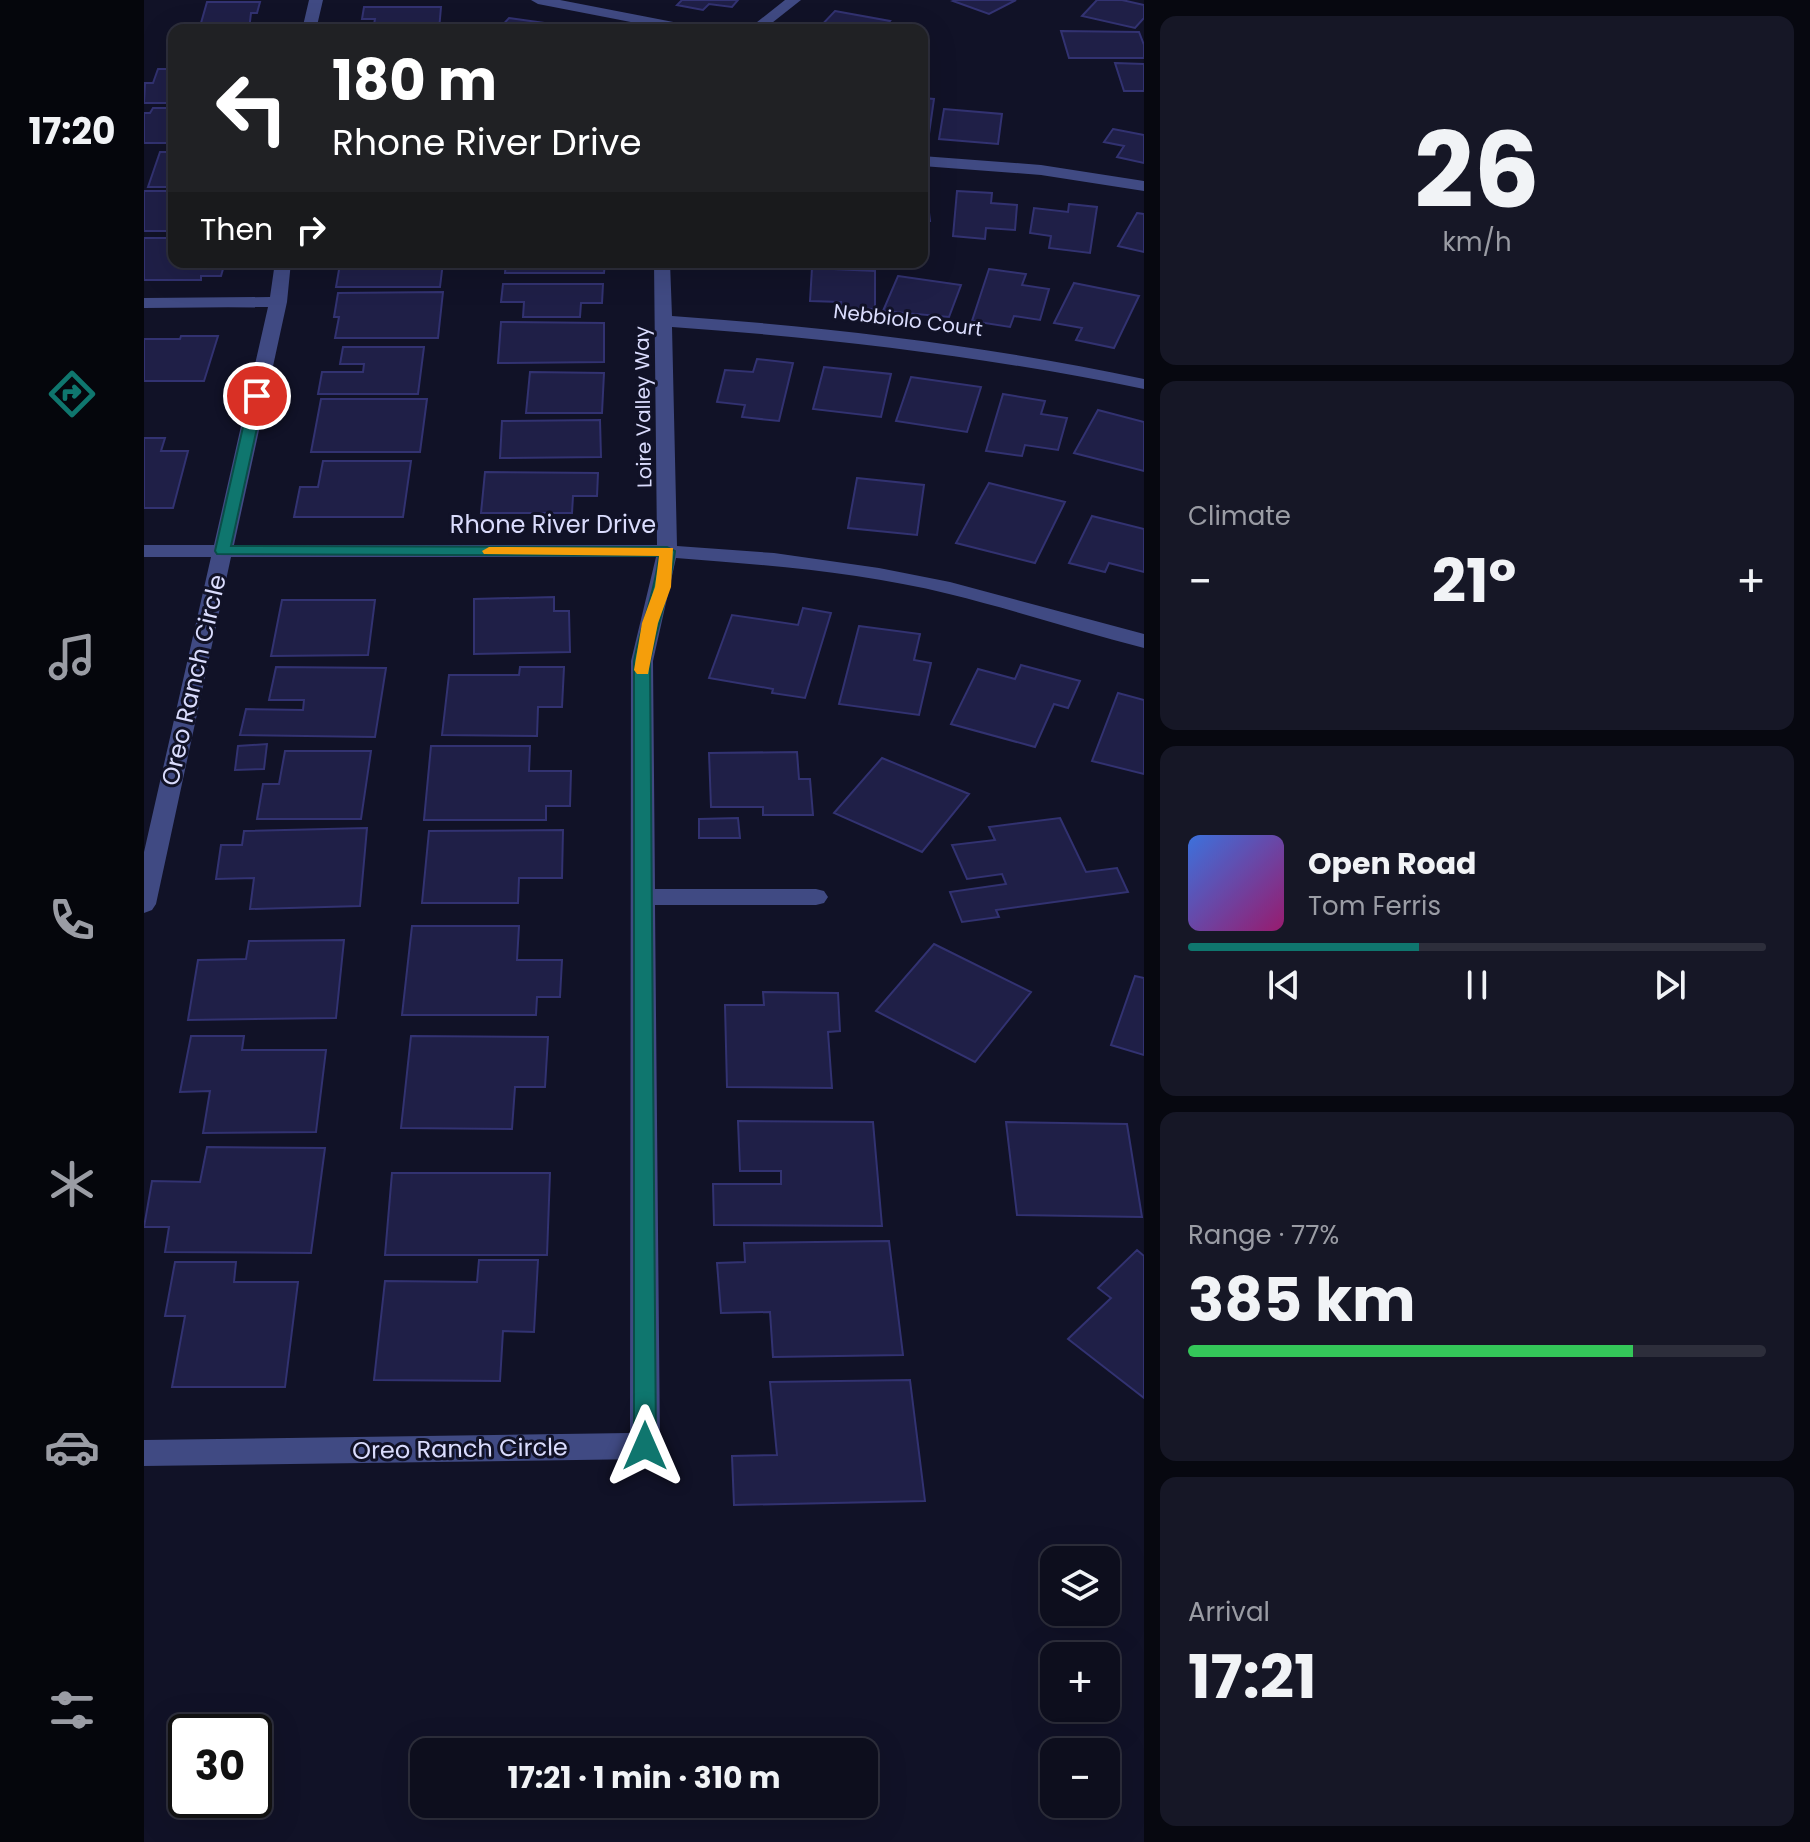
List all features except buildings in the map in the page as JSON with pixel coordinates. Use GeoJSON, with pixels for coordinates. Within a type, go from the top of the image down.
{"type":"FeatureCollection","features":[{"type":"Feature","properties":{"kind":"street"},"geometry":{"type":"LineString","coordinates":[[310,24],[316,0]]}},
{"type":"Feature","properties":{"kind":"street"},"geometry":{"type":"LineString","coordinates":[[538,0],[663,24]]}},
{"type":"Feature","properties":{"kind":"street"},"geometry":{"type":"LineString","coordinates":[[762,24],[794,0]]}},
{"type":"Feature","properties":{"kind":"street"},"geometry":{"type":"LineString","coordinates":[[928,161],[1041,170],[1144,186]]}},
{"type":"Feature","properties":{"kind":"street","name":"Oreo Ranch Circle"},"geometry":{"type":"LineString","coordinates":[[144,904],[278,302],[282,268]]}},
{"type":"Feature","properties":{"kind":"street","name":"Loire Valley Way"},"geometry":{"type":"LineString","coordinates":[[662,268],[667,551]]}},
{"type":"Feature","properties":{"kind":"street"},"geometry":{"type":"LineString","coordinates":[[144,303],[278,302]]}},
{"type":"Feature","properties":{"kind":"street","name":"Nebbiolo Court"},"geometry":{"type":"LineString","coordinates":[[663,321],[814,330],[925,343],[1144,384]]}},
{"type":"Feature","properties":{"kind":"street","name":"Rhone River Drive"},"geometry":{"type":"LineString","coordinates":[[144,551],[667,551],[774,559],[879,574],[992,599],[1144,641]]}},
{"type":"Feature","properties":{"kind":"street","name":"Oreo Ranch Circle"},"geometry":{"type":"LineString","coordinates":[[144,1453],[645,1446],[642,661],[650,623],[663,587],[667,551]]}},
{"type":"Feature","properties":{"kind":"street"},"geometry":{"type":"LineString","coordinates":[[643,897],[816,897]]}},
{"type":"Feature","properties":{"kind":"slow traffic"},"geometry":{"type":"LineString","coordinates":[[489,551],[667,551],[663,587],[650,623],[642,670]]}},
{"type":"Feature","properties":{"kind":"route"},"geometry":{"type":"LineString","coordinates":[[257,396],[222,551],[667,551],[663,587],[650,623],[642,661],[645,1446]]}}]}
